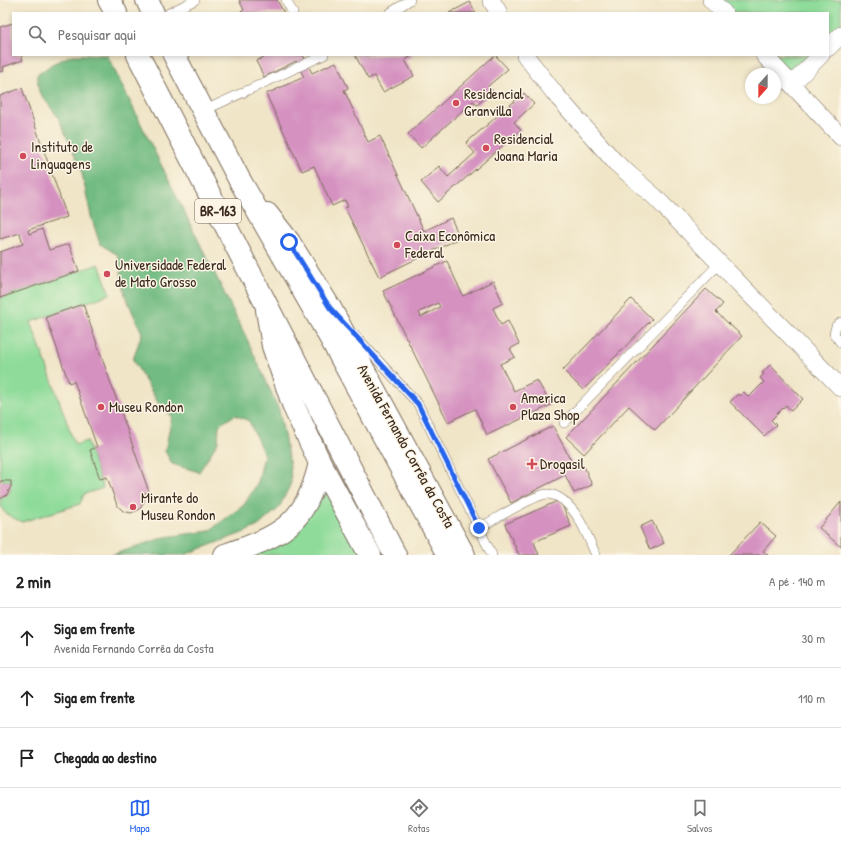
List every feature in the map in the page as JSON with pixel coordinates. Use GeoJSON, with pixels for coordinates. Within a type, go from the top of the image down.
{"type":"FeatureCollection","features":[{"type":"Feature","properties":{"kind":"main road"},"geometry":{"type":"LineString","coordinates":[[109,0],[115,12]]}},
{"type":"Feature","properties":{"kind":"main road"},"geometry":{"type":"LineString","coordinates":[[147,0],[153,12]]}},
{"type":"Feature","properties":{"kind":"main road","name":"BR-163"},"geometry":{"type":"LineString","coordinates":[[139,56],[267,310],[395,555]]}},
{"type":"Feature","properties":{"kind":"main road","name":"Avenida Fernando Corrêa da Costa"},"geometry":{"type":"LineString","coordinates":[[175,56],[239,179],[331,339],[448,555]]}},
{"type":"Feature","properties":{"kind":"main road","name":"Avenida Fernando Corrêa da Costa"},"geometry":{"type":"LineString","coordinates":[[239,179],[289,242],[330,308],[464,555]]}},
{"type":"Feature","properties":{"kind":"main road"},"geometry":{"type":"LineString","coordinates":[[267,310],[273,346],[281,375],[294,407],[320,463],[370,555]]}},
{"type":"Feature","properties":{"kind":"main road"},"geometry":{"type":"LineString","coordinates":[[226,555],[269,539],[295,519],[305,506],[314,487],[320,463]]}},
{"type":"Feature","properties":{"kind":"street"},"geometry":{"type":"LineString","coordinates":[[491,0],[497,12]]}},
{"type":"Feature","properties":{"kind":"street"},"geometry":{"type":"LineString","coordinates":[[711,0],[723,12]]}},
{"type":"Feature","properties":{"kind":"street"},"geometry":{"type":"LineString","coordinates":[[829,47],[841,35]]}},
{"type":"Feature","properties":{"kind":"street"},"geometry":{"type":"LineString","coordinates":[[526,56],[556,95],[615,162],[655,197],[841,388]]}},
{"type":"Feature","properties":{"kind":"street"},"geometry":{"type":"LineString","coordinates":[[765,56],[841,137]]}},
{"type":"Feature","properties":{"kind":"street"},"geometry":{"type":"LineString","coordinates":[[792,84],[820,56]]}},
{"type":"Feature","properties":{"kind":"lane"},"geometry":{"type":"LineString","coordinates":[[171,12],[195,0]]}},
{"type":"Feature","properties":{"kind":"lane"},"geometry":{"type":"LineString","coordinates":[[286,0],[292,12]]}},
{"type":"Feature","properties":{"kind":"lane"},"geometry":{"type":"LineString","coordinates":[[392,12],[410,0]]}},
{"type":"Feature","properties":{"kind":"lane"},"geometry":{"type":"LineString","coordinates":[[203,111],[322,56]]}},
{"type":"Feature","properties":{"kind":"lane"},"geometry":{"type":"LineString","coordinates":[[564,423],[720,264]]}},
{"type":"Feature","properties":{"kind":"lane"},"geometry":{"type":"LineString","coordinates":[[330,308],[418,404],[492,555]]}},
{"type":"Feature","properties":{"kind":"lane"},"geometry":{"type":"LineString","coordinates":[[841,322],[836,326],[834,334],[841,343]]}},
{"type":"Feature","properties":{"kind":"lane"},"geometry":{"type":"LineString","coordinates":[[479,528],[530,500],[548,494],[562,499],[568,505],[578,518],[596,555]]}},
{"type":"Feature","properties":{"kind":"green space"},"geometry":{"type":"Polygon","coordinates":[[[718,0],[841,0],[841,30],[829,41],[829,12],[730,12],[718,0]]]}},
{"type":"Feature","properties":{"kind":"green space"},"geometry":{"type":"Polygon","coordinates":[[[70,56],[107,56],[246,337],[279,410],[290,466],[291,483],[279,508],[258,526],[184,555],[112,555],[165,537],[209,531],[244,505],[258,482],[264,455],[249,421],[235,415],[219,425],[218,442],[199,472],[172,464],[165,451],[172,416],[160,406],[133,360],[142,333],[125,295],[118,255],[100,244],[91,216],[81,169],[58,117],[39,92],[37,75],[52,64],[70,56]]]}},
{"type":"Feature","properties":{"kind":"green space"},"geometry":{"type":"Polygon","coordinates":[[[772,56],[813,56],[792,77],[772,56]]]}},
{"type":"Feature","properties":{"kind":"green space"},"geometry":{"type":"Polygon","coordinates":[[[99,264],[110,294],[31,322],[75,445],[87,441],[103,488],[84,494],[80,504],[22,522],[6,514],[0,504],[0,499],[10,492],[11,481],[3,481],[0,473],[0,298],[99,264]]]}},
{"type":"Feature","properties":{"kind":"green space"},"geometry":{"type":"Polygon","coordinates":[[[326,486],[367,555],[250,555],[277,546],[297,532],[326,486]]]}},
{"type":"Feature","properties":{"kind":"building"},"geometry":{"type":"Polygon","coordinates":[[[239,0],[277,0],[283,12],[241,12],[244,10],[239,0]]]}},
{"type":"Feature","properties":{"kind":"building"},"geometry":{"type":"Polygon","coordinates":[[[470,2],[475,12],[451,12],[470,2]]]}},
{"type":"Feature","properties":{"kind":"building"},"geometry":{"type":"Polygon","coordinates":[[[12,23],[12,56],[21,56],[23,60],[3,67],[4,71],[0,72],[0,27],[12,23]]]}},
{"type":"Feature","properties":{"kind":"building"},"geometry":{"type":"Polygon","coordinates":[[[266,56],[304,56],[312,73],[336,62],[348,88],[344,90],[368,142],[380,136],[424,231],[451,218],[460,238],[379,277],[345,208],[348,207],[345,200],[332,206],[314,166],[302,171],[266,94],[304,77],[296,61],[264,77],[256,61],[266,56]]]}},
{"type":"Feature","properties":{"kind":"building"},"geometry":{"type":"Polygon","coordinates":[[[356,56],[412,56],[405,60],[414,76],[383,92],[374,76],[368,79],[356,56]]]}},
{"type":"Feature","properties":{"kind":"building","name":"Residencial Granvilla"},"geometry":{"type":"Polygon","coordinates":[[[494,56],[496,56],[508,69],[488,86],[493,91],[477,105],[473,101],[421,148],[408,134],[494,56]]]}},
{"type":"Feature","properties":{"kind":"building","name":"Instituto de Linguagens"},"geometry":{"type":"Polygon","coordinates":[[[22,88],[67,217],[28,230],[29,234],[42,229],[49,250],[69,244],[79,271],[0,298],[0,252],[23,244],[20,233],[0,239],[0,96],[22,88]]]}},
{"type":"Feature","properties":{"kind":"building","name":"Residencial Joana Maria"},"geometry":{"type":"Polygon","coordinates":[[[524,93],[534,104],[514,122],[521,130],[438,202],[421,182],[439,166],[448,177],[475,153],[466,143],[524,93]]]}},
{"type":"Feature","properties":{"kind":"building"},"geometry":{"type":"Polygon","coordinates":[[[447,261],[463,296],[493,281],[503,303],[493,308],[501,325],[508,321],[519,344],[510,349],[515,357],[500,364],[514,391],[537,380],[551,405],[487,435],[475,409],[448,422],[383,291],[447,261]],[[438,303],[419,312],[421,317],[440,307],[438,303]]]}},
{"type":"Feature","properties":{"kind":"building"},"geometry":{"type":"Polygon","coordinates":[[[706,289],[723,304],[716,312],[742,336],[655,430],[629,406],[584,454],[566,437],[706,289]]]}},
{"type":"Feature","properties":{"kind":"building"},"geometry":{"type":"Polygon","coordinates":[[[631,299],[652,319],[583,390],[563,370],[631,299]]]}},
{"type":"Feature","properties":{"kind":"building","name":"Museu Rondon"},"geometry":{"type":"Polygon","coordinates":[[[83,304],[149,492],[144,493],[144,501],[140,509],[131,513],[123,511],[117,505],[107,477],[100,479],[90,450],[97,447],[74,381],[69,383],[46,317],[83,304]]]}},
{"type":"Feature","properties":{"kind":"building"},"geometry":{"type":"Polygon","coordinates":[[[770,365],[803,399],[791,411],[786,405],[771,420],[776,425],[764,436],[730,402],[738,394],[740,396],[744,392],[749,397],[764,382],[760,378],[764,374],[762,373],[770,365]]]}},
{"type":"Feature","properties":{"kind":"building","name":"Drogasil"},"geometry":{"type":"Polygon","coordinates":[[[553,426],[576,470],[584,466],[592,485],[574,493],[565,475],[511,503],[488,459],[553,426]]]}},
{"type":"Feature","properties":{"kind":"building"},"geometry":{"type":"Polygon","coordinates":[[[0,481],[11,481],[11,486],[7,495],[0,499],[0,481]]]}},
{"type":"Feature","properties":{"kind":"building"},"geometry":{"type":"Polygon","coordinates":[[[560,500],[571,526],[534,542],[539,555],[519,555],[505,524],[560,500]]]}},
{"type":"Feature","properties":{"kind":"building"},"geometry":{"type":"Polygon","coordinates":[[[841,502],[841,547],[819,528],[841,502]]]}},
{"type":"Feature","properties":{"kind":"building"},"geometry":{"type":"Polygon","coordinates":[[[652,521],[664,543],[650,550],[640,527],[652,521]]]}},
{"type":"Feature","properties":{"kind":"building"},"geometry":{"type":"Polygon","coordinates":[[[760,522],[776,536],[763,551],[768,555],[729,555],[760,522]]]}},
{"type":"Feature","properties":{"kind":"place","name":"Residencial Granvilla"},"geometry":{"type":"Point","coordinates":[456,103]}},
{"type":"Feature","properties":{"kind":"place","name":"Residencial Joana Maria"},"geometry":{"type":"Point","coordinates":[486,148]}},
{"type":"Feature","properties":{"kind":"place","name":"Instituto de Linguagens"},"geometry":{"type":"Point","coordinates":[23,156]}},
{"type":"Feature","properties":{"kind":"place","name":"Caixa Econômica Federal"},"geometry":{"type":"Point","coordinates":[397,245]}},
{"type":"Feature","properties":{"kind":"place","name":"Universidade Federal de Mato Grosso"},"geometry":{"type":"Point","coordinates":[107,274]}},
{"type":"Feature","properties":{"kind":"place","name":"Museu Rondon"},"geometry":{"type":"Point","coordinates":[101,407]}},
{"type":"Feature","properties":{"kind":"place","name":"America Plaza Shop"},"geometry":{"type":"Point","coordinates":[513,407]}},
{"type":"Feature","properties":{"kind":"place","name":"Drogasil"},"geometry":{"type":"Point","coordinates":[532,464]}},
{"type":"Feature","properties":{"kind":"place","name":"Mirante do Museu Rondon"},"geometry":{"type":"Point","coordinates":[133,507]}},
{"type":"Feature","properties":{"kind":"route"},"geometry":{"type":"LineString","coordinates":[[289,242],[330,308],[418,404],[479,528]]}}]}
